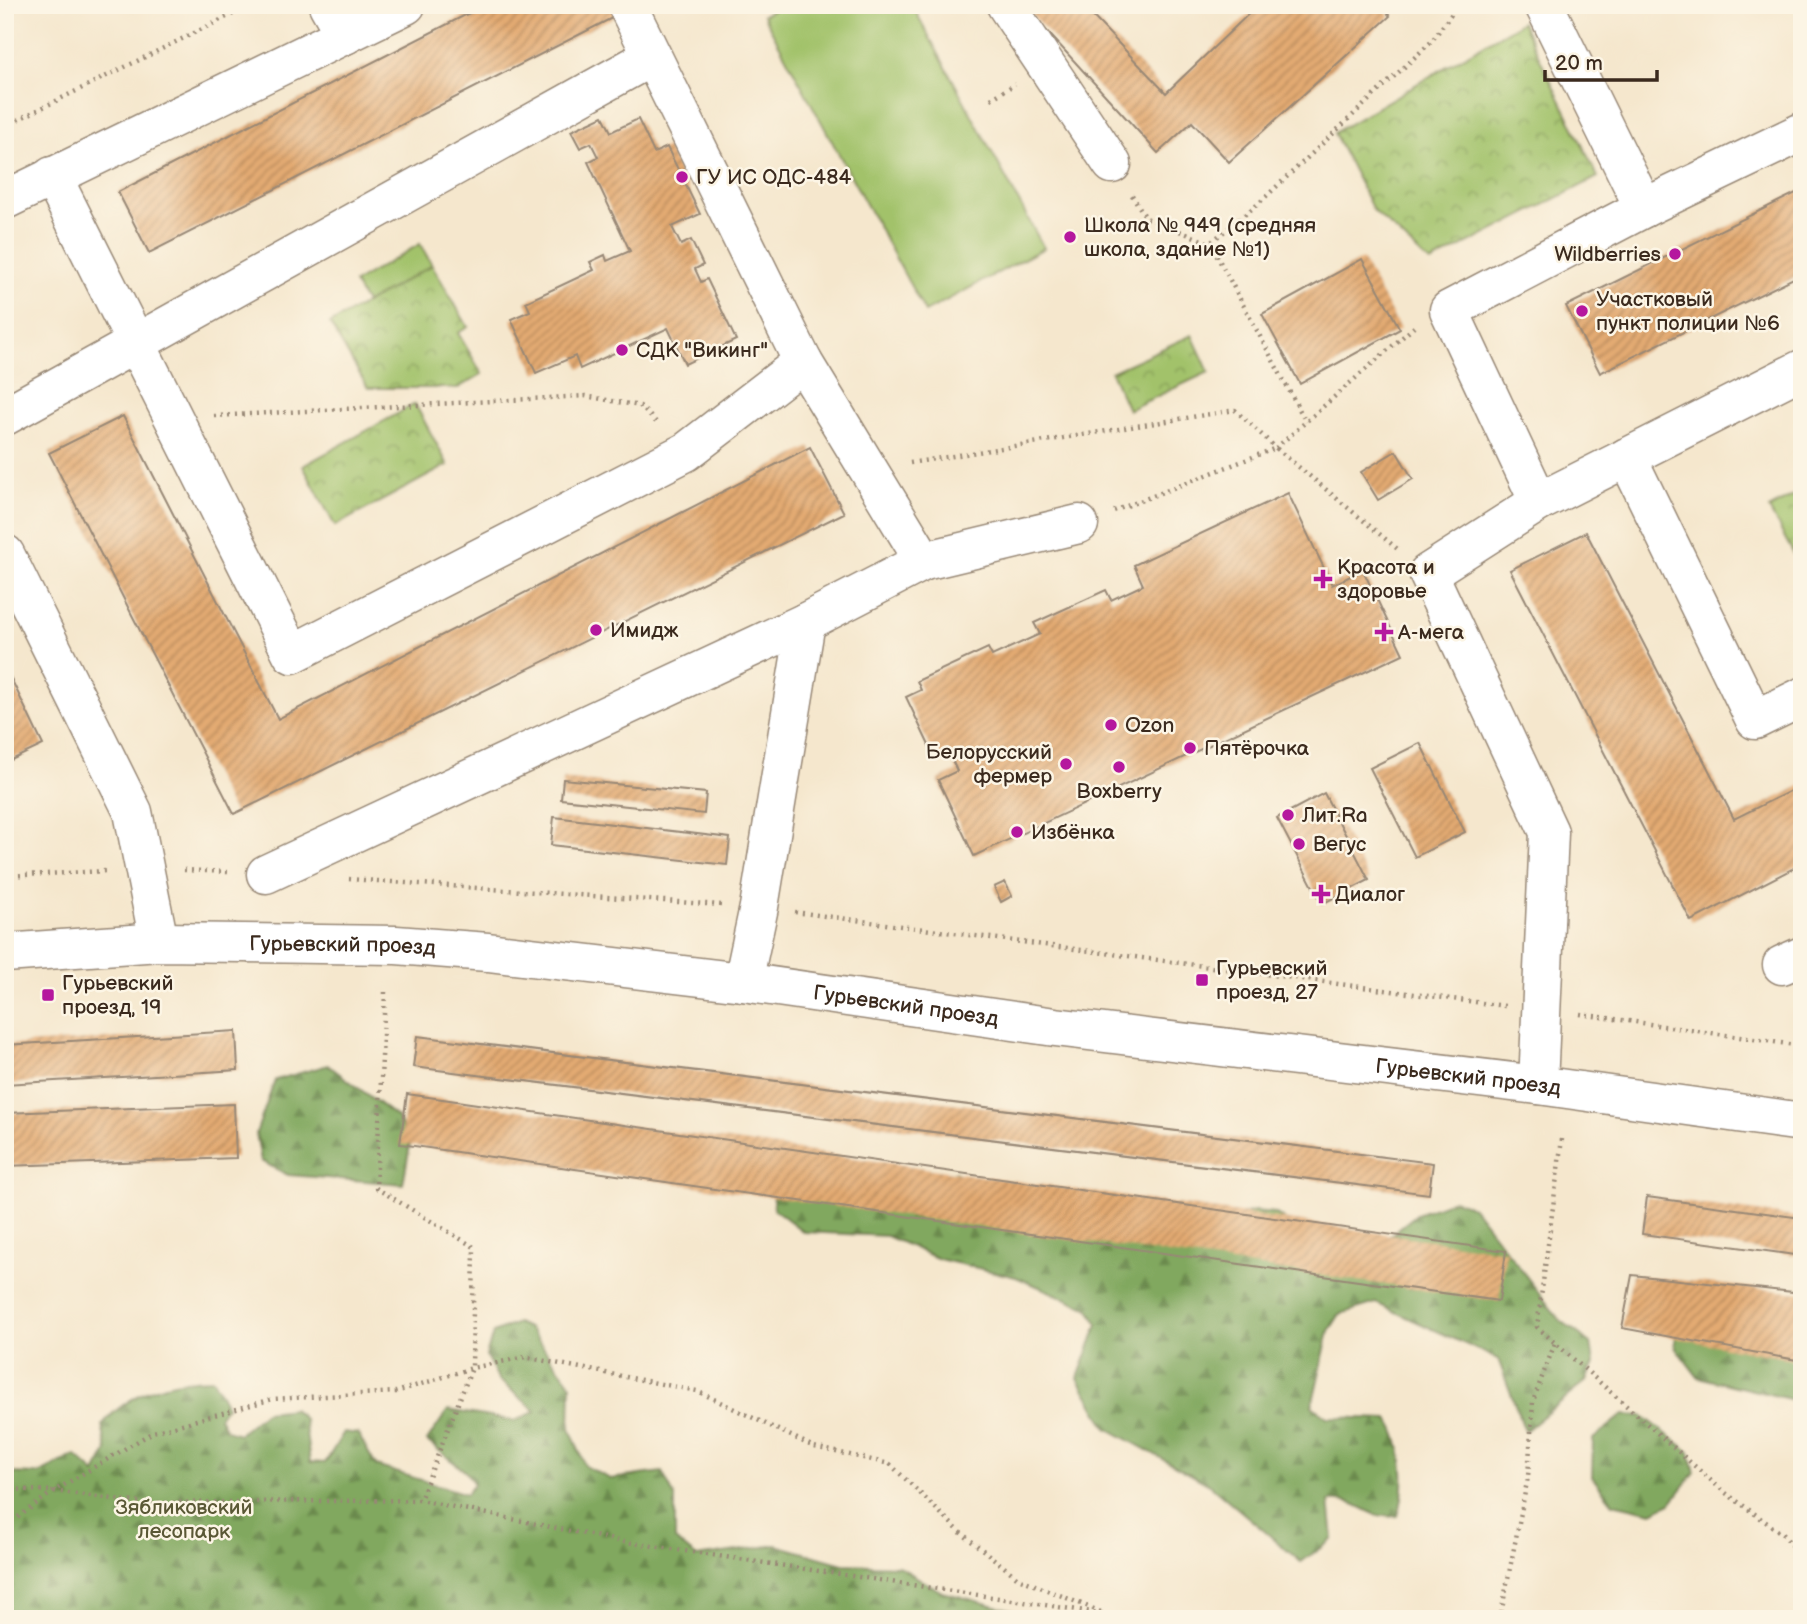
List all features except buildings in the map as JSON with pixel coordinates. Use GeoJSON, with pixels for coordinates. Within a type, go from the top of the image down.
{"type":"FeatureCollection","features":[{"type":"Feature","properties":{"kind":"street"},"geometry":{"type":"LineString","coordinates":[[5,200],[336,20],[406,5]]}},
{"type":"Feature","properties":{"kind":"street"},"geometry":{"type":"LineString","coordinates":[[627,5],[803,362],[872,470],[924,561]]}},
{"type":"Feature","properties":{"kind":"street"},"geometry":{"type":"LineString","coordinates":[[1006,5],[1112,164]]}},
{"type":"Feature","properties":{"kind":"street"},"geometry":{"type":"LineString","coordinates":[[1544,5],[1644,208]]}},
{"type":"Feature","properties":{"kind":"street"},"geometry":{"type":"LineString","coordinates":[[5,416],[651,57]]}},
{"type":"Feature","properties":{"kind":"street"},"geometry":{"type":"LineString","coordinates":[[1539,502],[1449,310],[1644,208],[1802,132]]}},
{"type":"Feature","properties":{"kind":"street"},"geometry":{"type":"LineString","coordinates":[[52,176],[292,654],[686,452],[803,362]]}},
{"type":"Feature","properties":{"kind":"street"},"geometry":{"type":"LineString","coordinates":[[1538,1086],[1549,832],[1427,573],[1539,502],[1802,369]]}},
{"type":"Feature","properties":{"kind":"street"},"geometry":{"type":"LineString","coordinates":[[1627,457],[1755,720],[1802,697]]}},
{"type":"Feature","properties":{"kind":"street"},"geometry":{"type":"LineString","coordinates":[[266,874],[806,622],[924,561],[1079,524]]}},
{"type":"Feature","properties":{"kind":"street"},"geometry":{"type":"LineString","coordinates":[[5,554],[133,812],[159,943]]}},
{"type":"Feature","properties":{"kind":"street"},"geometry":{"type":"LineString","coordinates":[[743,982],[759,907],[806,622]]}},
{"type":"Feature","properties":{"kind":"street","name":"Гурьевский проезд"},"geometry":{"type":"LineString","coordinates":[[5,953],[159,943],[396,945],[488,952],[743,982],[1055,1027],[1538,1086],[1802,1122]]}},
{"type":"Feature","properties":{"kind":"path"},"geometry":{"type":"LineString","coordinates":[[5,126],[251,5]]}},
{"type":"Feature","properties":{"kind":"path"},"geometry":{"type":"LineString","coordinates":[[1210,243],[1258,204],[1431,43],[1458,5]]}},
{"type":"Feature","properties":{"kind":"path"},"geometry":{"type":"LineString","coordinates":[[1112,164],[1146,218],[1210,243],[1306,422]]}},
{"type":"Feature","properties":{"kind":"path"},"geometry":{"type":"LineString","coordinates":[[1079,524],[1276,448],[1427,316],[1449,310]]}},
{"type":"Feature","properties":{"kind":"path"},"geometry":{"type":"LineString","coordinates":[[175,419],[585,396],[640,406],[686,452]]}},
{"type":"Feature","properties":{"kind":"path"},"geometry":{"type":"LineString","coordinates":[[872,470],[1235,410],[1276,448],[1427,573]]}},
{"type":"Feature","properties":{"kind":"path"},"geometry":{"type":"LineString","coordinates":[[5,876],[146,869],[266,874]]}},
{"type":"Feature","properties":{"kind":"path"},"geometry":{"type":"LineString","coordinates":[[335,878],[759,907],[1484,1004],[1542,1009],[1802,1046]]}},
{"type":"Feature","properties":{"kind":"path"},"geometry":{"type":"LineString","coordinates":[[385,992],[376,1188],[474,1247],[472,1368],[420,1500]]}},
{"type":"Feature","properties":{"kind":"path"},"geometry":{"type":"LineString","coordinates":[[1562,1139],[1537,1327],[1723,1491],[1784,1535],[1802,1560]]}},
{"type":"Feature","properties":{"kind":"path"},"geometry":{"type":"LineString","coordinates":[[1500,1619],[1528,1476],[1533,1401],[1555,1343]]}},
{"type":"Feature","properties":{"kind":"path"},"geometry":{"type":"LineString","coordinates":[[5,1521],[14,1520],[54,1491],[153,1432],[273,1399],[396,1392],[472,1368],[525,1357],[697,1391],[814,1447],[890,1464],[960,1532],[1018,1578],[1101,1612]]}},
{"type":"Feature","properties":{"kind":"path"},"geometry":{"type":"LineString","coordinates":[[5,1489],[54,1491],[142,1503],[420,1500],[619,1541],[1138,1619]]}},
{"type":"Feature","properties":{"kind":"green space"},"geometry":{"type":"Polygon","coordinates":[[[782,5],[912,5],[1044,248],[925,312],[763,15],[782,5]]]}},
{"type":"Feature","properties":{"kind":"green space"},"geometry":{"type":"Polygon","coordinates":[[[1522,22],[1598,177],[1430,263],[1373,210],[1334,133],[1522,22]]]}},
{"type":"Feature","properties":{"kind":"green space"},"geometry":{"type":"Polygon","coordinates":[[[420,244],[432,265],[366,303],[354,283],[420,244]]]}},
{"type":"Feature","properties":{"kind":"green space"},"geometry":{"type":"Polygon","coordinates":[[[432,265],[468,327],[458,333],[482,374],[458,388],[368,388],[330,324],[432,265]]]}},
{"type":"Feature","properties":{"kind":"green space"},"geometry":{"type":"Polygon","coordinates":[[[1192,335],[1209,372],[1128,410],[1111,372],[1192,335]]]}},
{"type":"Feature","properties":{"kind":"green space"},"geometry":{"type":"Polygon","coordinates":[[[415,404],[448,465],[335,526],[303,466],[415,404]]]}},
{"type":"Feature","properties":{"kind":"green space"},"geometry":{"type":"Polygon","coordinates":[[[1802,491],[1802,569],[1769,509],[1802,491]]]}},
{"type":"Feature","properties":{"kind":"green space"},"geometry":{"type":"Polygon","coordinates":[[[328,1065],[398,1118],[410,1145],[403,1184],[288,1175],[261,1161],[256,1133],[275,1080],[328,1065]]]}},
{"type":"Feature","properties":{"kind":"green space"},"geometry":{"type":"Polygon","coordinates":[[[955,1172],[1021,1214],[1161,1237],[1254,1211],[1275,1213],[1340,1258],[1358,1261],[1417,1214],[1454,1200],[1473,1207],[1559,1319],[1591,1343],[1594,1364],[1585,1382],[1525,1431],[1498,1359],[1376,1303],[1340,1314],[1329,1331],[1312,1406],[1327,1417],[1388,1419],[1401,1453],[1403,1492],[1398,1516],[1378,1515],[1357,1505],[1329,1501],[1333,1539],[1301,1562],[1210,1485],[1107,1428],[1078,1378],[1098,1324],[1088,1308],[1016,1277],[939,1259],[887,1236],[804,1232],[774,1209],[772,1190],[909,1185],[955,1172]]]}},
{"type":"Feature","properties":{"kind":"green space"},"geometry":{"type":"Polygon","coordinates":[[[1802,1302],[1802,1405],[1794,1400],[1698,1377],[1675,1347],[1677,1328],[1802,1302]]]}},
{"type":"Feature","properties":{"kind":"green space","name":"Зябликовский лесопарк"},"geometry":{"type":"Polygon","coordinates":[[[517,1323],[530,1329],[571,1385],[570,1428],[585,1466],[610,1479],[662,1472],[675,1497],[675,1540],[697,1557],[776,1545],[843,1564],[898,1566],[942,1592],[1047,1619],[5,1619],[5,1473],[39,1474],[75,1455],[95,1473],[107,1451],[102,1425],[125,1403],[167,1385],[213,1379],[227,1406],[219,1417],[226,1430],[239,1434],[265,1412],[293,1409],[304,1419],[310,1462],[325,1463],[344,1432],[358,1434],[376,1466],[466,1494],[474,1484],[466,1472],[427,1441],[448,1410],[515,1421],[536,1411],[498,1379],[486,1356],[493,1333],[517,1323]]]}},
{"type":"Feature","properties":{"kind":"green space"},"geometry":{"type":"Polygon","coordinates":[[[1623,1415],[1643,1416],[1690,1452],[1695,1472],[1671,1503],[1652,1512],[1613,1503],[1592,1477],[1593,1439],[1623,1415]]]}},
{"type":"Feature","properties":{"kind":"place","name":"ГУ ИС ОДС-484"},"geometry":{"type":"Point","coordinates":[682,177]}},
{"type":"Feature","properties":{"kind":"place","name":"Школа № 949 (средняя школа, здание №1)"},"geometry":{"type":"Point","coordinates":[1070,237]}},
{"type":"Feature","properties":{"kind":"place","name":"Wildberries"},"geometry":{"type":"Point","coordinates":[1675,254]}},
{"type":"Feature","properties":{"kind":"place","name":"Участковый пункт полиции №6"},"geometry":{"type":"Point","coordinates":[1582,311]}},
{"type":"Feature","properties":{"kind":"place","name":"СДК \"Викинг\""},"geometry":{"type":"Point","coordinates":[622,350]}},
{"type":"Feature","properties":{"kind":"place","name":"Красота и здоровье"},"geometry":{"type":"Point","coordinates":[1323,579]}},
{"type":"Feature","properties":{"kind":"place","name":"Имидж"},"geometry":{"type":"Point","coordinates":[596,630]}},
{"type":"Feature","properties":{"kind":"place","name":"А-мега"},"geometry":{"type":"Point","coordinates":[1384,632]}},
{"type":"Feature","properties":{"kind":"place","name":"Ozon"},"geometry":{"type":"Point","coordinates":[1111,725]}},
{"type":"Feature","properties":{"kind":"place","name":"Пятёрочка"},"geometry":{"type":"Point","coordinates":[1190,748]}},
{"type":"Feature","properties":{"kind":"place","name":"Белорусский фермер"},"geometry":{"type":"Point","coordinates":[1066,764]}},
{"type":"Feature","properties":{"kind":"place","name":"Boxberry"},"geometry":{"type":"Point","coordinates":[1119,767]}},
{"type":"Feature","properties":{"kind":"place","name":"Лит.Ra"},"geometry":{"type":"Point","coordinates":[1288,815]}},
{"type":"Feature","properties":{"kind":"place","name":"Избёнка"},"geometry":{"type":"Point","coordinates":[1017,832]}},
{"type":"Feature","properties":{"kind":"place","name":"Вегус"},"geometry":{"type":"Point","coordinates":[1299,844]}},
{"type":"Feature","properties":{"kind":"place","name":"Диалог"},"geometry":{"type":"Point","coordinates":[1321,894]}},
{"type":"Feature","properties":{"kind":"place","name":"Гурьевский проезд, 27"},"geometry":{"type":"Point","coordinates":[1202,980]}},
{"type":"Feature","properties":{"kind":"place","name":"Гурьевский проезд, 19"},"geometry":{"type":"Point","coordinates":[48,995]}}]}
